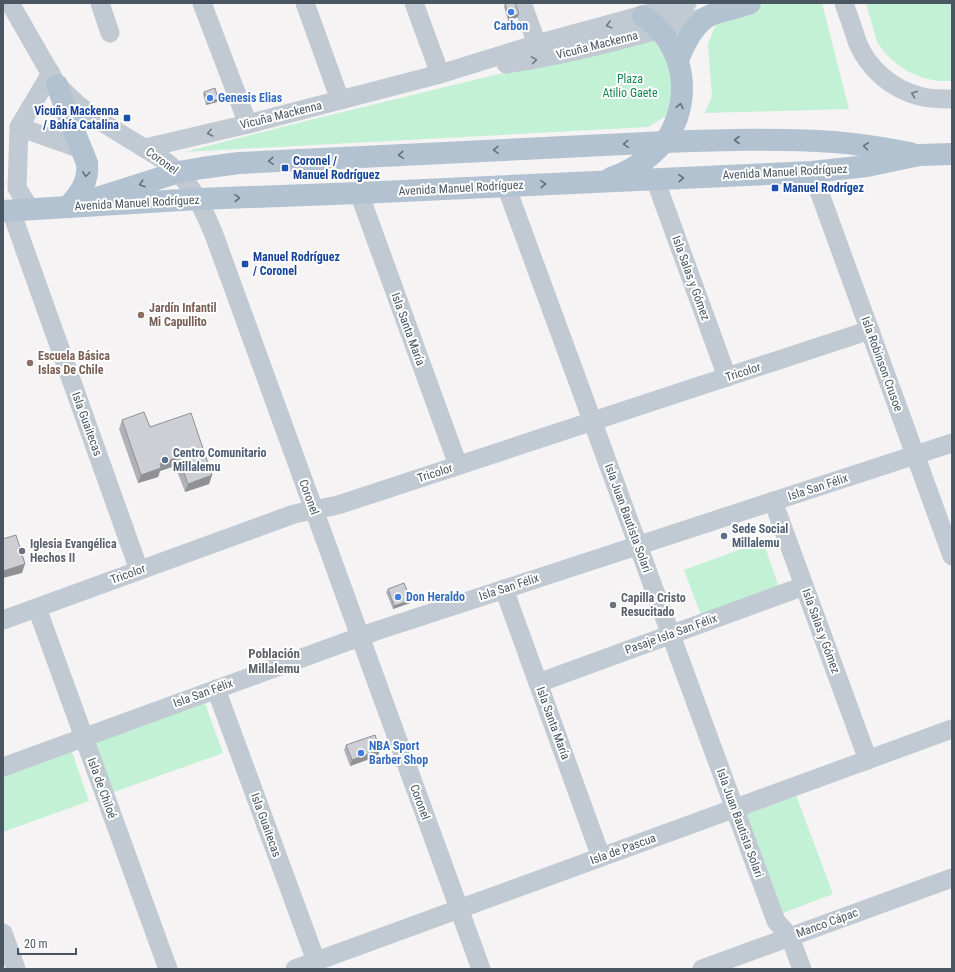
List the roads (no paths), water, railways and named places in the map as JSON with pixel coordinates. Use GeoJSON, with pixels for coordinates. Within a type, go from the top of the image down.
{"type":"FeatureCollection","features":[{"type":"Feature","properties":{"kind":"main road","name":"Vicuña Mackenna"},"geometry":{"type":"LineString","coordinates":[[709,16],[750,3]]}},
{"type":"Feature","properties":{"kind":"main road"},"geometry":{"type":"LineString","coordinates":[[600,182],[629,170],[643,161],[664,142],[671,132],[680,111],[682,82],[678,60],[660,29],[652,22],[634,12]]}},
{"type":"Feature","properties":{"kind":"main road"},"geometry":{"type":"LineString","coordinates":[[678,60],[688,37],[709,16]]}},
{"type":"Feature","properties":{"kind":"main road"},"geometry":{"type":"LineString","coordinates":[[15,210],[68,207],[79,194],[85,182],[87,175],[86,163],[54,79]]}},
{"type":"Feature","properties":{"kind":"main road","name":"Avenida Manuel Rodríguez"},"geometry":{"type":"LineString","coordinates":[[68,207],[179,172],[239,163],[731,140],[834,142],[919,155]]}},
{"type":"Feature","properties":{"kind":"main road","name":"Avenida Manuel Rodríguez"},"geometry":{"type":"LineString","coordinates":[[68,207],[198,199],[812,172],[867,166],[919,155],[952,154]]}},
{"type":"Feature","properties":{"kind":"street","name":"Coronel"},"geometry":{"type":"LineString","coordinates":[[10,3],[54,79],[76,103],[92,116],[145,148],[179,172],[198,199],[213,232],[481,969]]}},
{"type":"Feature","properties":{"kind":"street"},"geometry":{"type":"LineString","coordinates":[[100,3],[110,32]]}},
{"type":"Feature","properties":{"kind":"street"},"geometry":{"type":"LineString","coordinates":[[202,3],[248,124]]}},
{"type":"Feature","properties":{"kind":"street"},"geometry":{"type":"LineString","coordinates":[[306,3],[340,100]]}},
{"type":"Feature","properties":{"kind":"street"},"geometry":{"type":"LineString","coordinates":[[414,3],[440,74]]}},
{"type":"Feature","properties":{"kind":"street"},"geometry":{"type":"LineString","coordinates":[[522,3],[537,44]]}},
{"type":"Feature","properties":{"kind":"street","name":"Vicuña Mackenna"},"geometry":{"type":"LineString","coordinates":[[145,148],[248,124],[440,74],[634,12],[688,3]]}},
{"type":"Feature","properties":{"kind":"street"},"geometry":{"type":"LineString","coordinates":[[844,3],[858,43],[866,58],[876,71],[889,82],[903,90],[919,96],[935,99],[952,99]]}},
{"type":"Feature","properties":{"kind":"street","name":"Vicuña Mackenna"},"geometry":{"type":"LineString","coordinates":[[440,74],[575,52],[709,16]]}},
{"type":"Feature","properties":{"kind":"street"},"geometry":{"type":"LineString","coordinates":[[3,137],[19,127],[54,79]]}},
{"type":"Feature","properties":{"kind":"street"},"geometry":{"type":"LineString","coordinates":[[19,127],[81,149]]}},
{"type":"Feature","properties":{"kind":"street","name":"Isla Guaitecas"},"geometry":{"type":"LineString","coordinates":[[19,127],[15,210],[139,570]]}},
{"type":"Feature","properties":{"kind":"street","name":"Isla Robinson Crusoe"},"geometry":{"type":"LineString","coordinates":[[812,172],[952,556]]}},
{"type":"Feature","properties":{"kind":"street","name":"Isla Salas y Gómez"},"geometry":{"type":"LineString","coordinates":[[655,179],[727,377]]}},
{"type":"Feature","properties":{"kind":"street","name":"Isla Juan Bautista Solari"},"geometry":{"type":"LineString","coordinates":[[506,186],[776,920],[790,937],[802,969]]}},
{"type":"Feature","properties":{"kind":"street","name":"Isla Santa María"},"geometry":{"type":"LineString","coordinates":[[359,193],[458,465]]}},
{"type":"Feature","properties":{"kind":"street","name":"Tricolor"},"geometry":{"type":"LineString","coordinates":[[3,620],[294,514],[338,505],[870,330]]}},
{"type":"Feature","properties":{"kind":"street","name":"Isla San Félix"},"geometry":{"type":"LineString","coordinates":[[3,767],[360,636],[952,443]]}},
{"type":"Feature","properties":{"kind":"street","name":"Isla Salas y Gómez"},"geometry":{"type":"LineString","coordinates":[[773,502],[868,760]]}},
{"type":"Feature","properties":{"kind":"street","name":"Pasaje Isla San Félix"},"geometry":{"type":"LineString","coordinates":[[538,683],[804,586]]}},
{"type":"Feature","properties":{"kind":"street","name":"Isla Santa María"},"geometry":{"type":"LineString","coordinates":[[504,589],[601,857]]}},
{"type":"Feature","properties":{"kind":"street","name":"Isla de Chiloé"},"geometry":{"type":"LineString","coordinates":[[37,608],[168,969]]}},
{"type":"Feature","properties":{"kind":"street","name":"Isla Guaitecas"},"geometry":{"type":"LineString","coordinates":[[216,689],[316,961]]}},
{"type":"Feature","properties":{"kind":"street","name":"Isla de Pascua"},"geometry":{"type":"LineString","coordinates":[[295,969],[952,729]]}},
{"type":"Feature","properties":{"kind":"street","name":"Manco Cápac"},"geometry":{"type":"LineString","coordinates":[[702,969],[952,878]]}},
{"type":"Feature","properties":{"kind":"street"},"geometry":{"type":"LineString","coordinates":[[3,933],[16,969]]}},
{"type":"Feature","properties":{"kind":"place","name":"Carbon"},"geometry":{"type":"Point","coordinates":[511,12]}},
{"type":"Feature","properties":{"kind":"place","name":"Genesis Elias"},"geometry":{"type":"Point","coordinates":[210,98]}},
{"type":"Feature","properties":{"kind":"place","name":"Vicuña Mackenna / Bahía Catalina"},"geometry":{"type":"Point","coordinates":[127,118]}},
{"type":"Feature","properties":{"kind":"place","name":"Coronel / Manuel Rodríguez"},"geometry":{"type":"Point","coordinates":[285,168]}},
{"type":"Feature","properties":{"kind":"place","name":"Manuel Rodrígez"},"geometry":{"type":"Point","coordinates":[775,188]}},
{"type":"Feature","properties":{"kind":"place","name":"Manuel Rodríguez / Coronel"},"geometry":{"type":"Point","coordinates":[245,264]}},
{"type":"Feature","properties":{"kind":"place","name":"Jardín Infantil Mi Capullito"},"geometry":{"type":"Point","coordinates":[141,315]}},
{"type":"Feature","properties":{"kind":"place","name":"Escuela Básica Islas De Chile"},"geometry":{"type":"Point","coordinates":[30,363]}},
{"type":"Feature","properties":{"kind":"place","name":"Centro Comunitario Millalemu"},"geometry":{"type":"Point","coordinates":[165,460]}},
{"type":"Feature","properties":{"kind":"place","name":"Sede Social Millalemu"},"geometry":{"type":"Point","coordinates":[724,536]}},
{"type":"Feature","properties":{"kind":"place","name":"Iglesia Evangélica Hechos II"},"geometry":{"type":"Point","coordinates":[22,551]}},
{"type":"Feature","properties":{"kind":"place","name":"Don Heraldo"},"geometry":{"type":"Point","coordinates":[398,597]}},
{"type":"Feature","properties":{"kind":"place","name":"Capilla Cristo Resucitado"},"geometry":{"type":"Point","coordinates":[613,605]}},
{"type":"Feature","properties":{"kind":"place","name":"NBA Sport Barber Shop"},"geometry":{"type":"Point","coordinates":[361,753]}},
{"type":"Feature","properties":{"kind":"district","name":"Población Millalemu"},"geometry":{"type":"Point","coordinates":[274,660]}},
{"type":"Feature","properties":{"kind":"park label","name":"Plaza Atilio Gaete"},"geometry":{"type":"Point","coordinates":[630,86]}}]}
